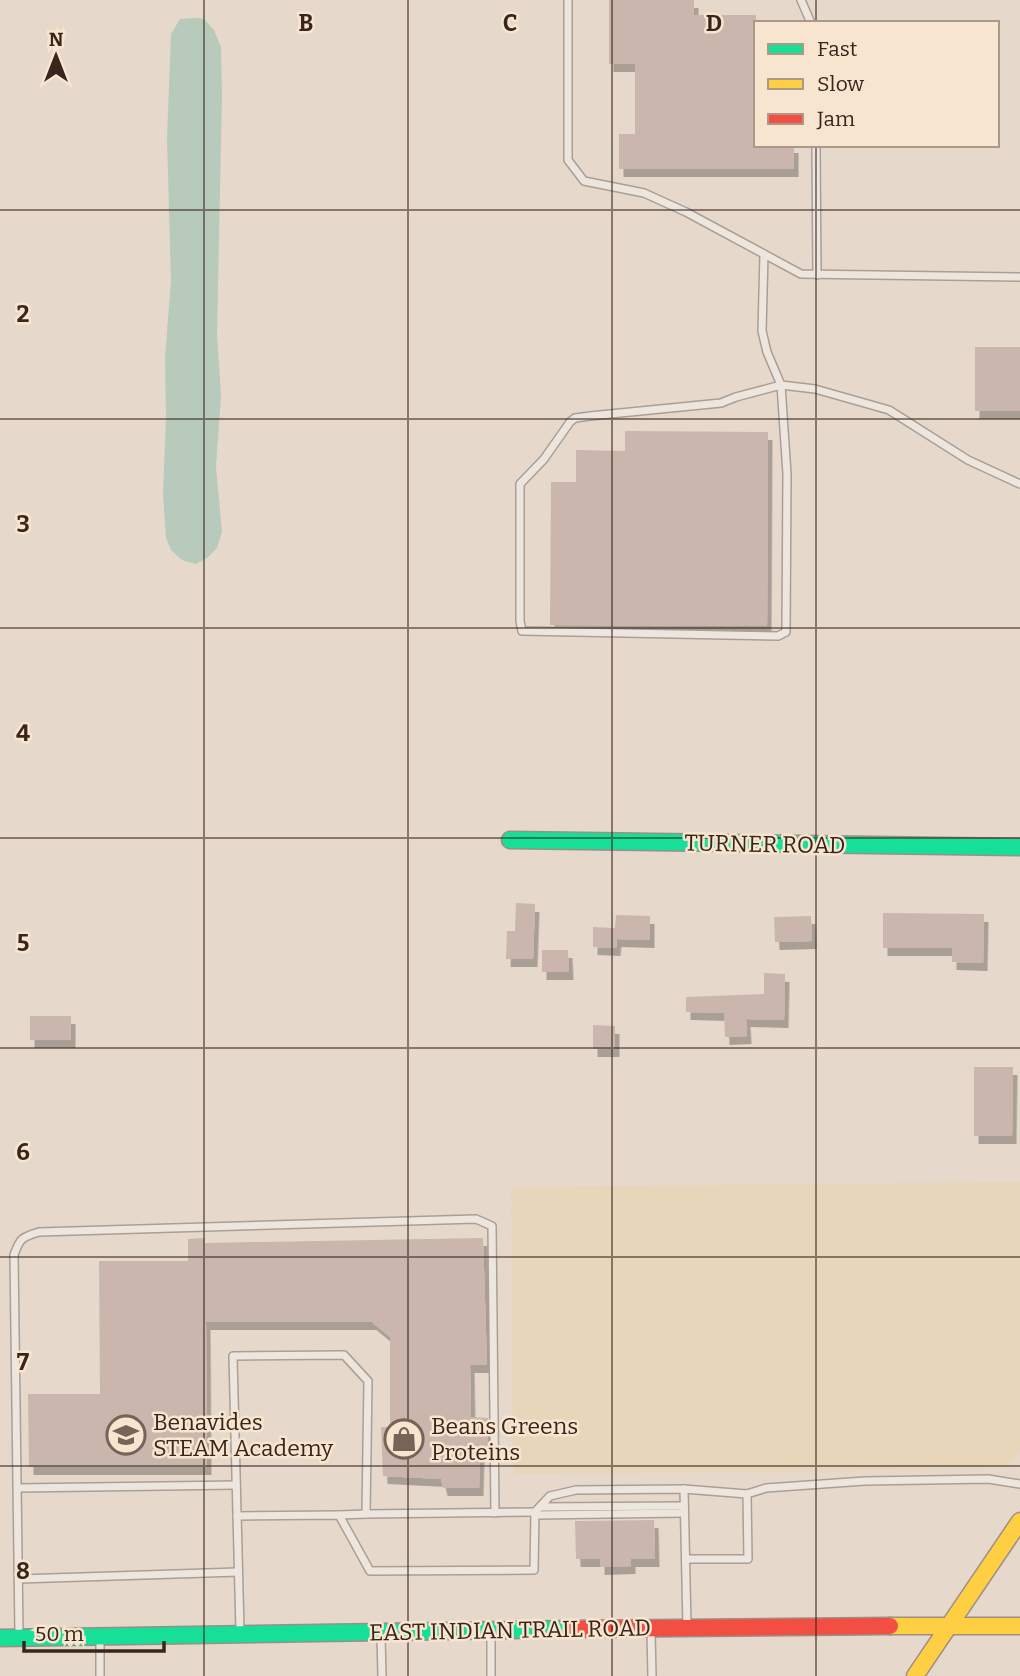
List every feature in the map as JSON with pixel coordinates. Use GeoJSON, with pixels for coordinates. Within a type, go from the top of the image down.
{"type":"FeatureCollection","features":[{"type":"Feature","properties":{"kind":"main road","name":"TURNER ROAD"},"geometry":{"type":"LineString","coordinates":[[510,840],[1020,847]]}},
{"type":"Feature","properties":{"kind":"main road"},"geometry":{"type":"LineString","coordinates":[[915,1676],[1020,1521]]}},
{"type":"Feature","properties":{"kind":"main road","name":"EAST INDIAN TRAIL ROAD"},"geometry":{"type":"LineString","coordinates":[[0,1638],[687,1627],[1020,1626]]}},
{"type":"Feature","properties":{"kind":"lane"},"geometry":{"type":"LineString","coordinates":[[568,0],[568,160],[584,181],[644,192],[801,274],[1020,277]]}},
{"type":"Feature","properties":{"kind":"lane"},"geometry":{"type":"LineString","coordinates":[[800,0],[810,21]]}},
{"type":"Feature","properties":{"kind":"lane"},"geometry":{"type":"LineString","coordinates":[[816,147],[817,275]]}},
{"type":"Feature","properties":{"kind":"lane"},"geometry":{"type":"LineString","coordinates":[[764,254],[762,331],[767,352],[781,384],[786,474],[786,632],[778,636],[522,631],[520,484],[544,459],[575,418],[721,404],[781,384],[815,388],[889,410],[968,460],[1020,484]]}},
{"type":"Feature","properties":{"kind":"lane"},"geometry":{"type":"LineString","coordinates":[[19,1637],[14,1255],[19,1241],[26,1235],[52,1231],[475,1219],[492,1226],[495,1513]]}},
{"type":"Feature","properties":{"kind":"lane"},"geometry":{"type":"LineString","coordinates":[[240,1634],[233,1356],[344,1355],[368,1381],[366,1514]]}},
{"type":"Feature","properties":{"kind":"lane"},"geometry":{"type":"LineString","coordinates":[[339,1515],[370,1571],[534,1570],[537,1511],[550,1496],[576,1490],[684,1489],[747,1494],[766,1488],[865,1481],[988,1479],[1020,1484]]}},
{"type":"Feature","properties":{"kind":"lane"},"geometry":{"type":"LineString","coordinates":[[18,1488],[236,1485]]}},
{"type":"Feature","properties":{"kind":"lane"},"geometry":{"type":"LineString","coordinates":[[684,1489],[687,1627]]}},
{"type":"Feature","properties":{"kind":"lane"},"geometry":{"type":"LineString","coordinates":[[686,1559],[748,1559],[747,1494]]}},
{"type":"Feature","properties":{"kind":"lane"},"geometry":{"type":"LineString","coordinates":[[237,1516],[684,1510]]}},
{"type":"Feature","properties":{"kind":"lane"},"geometry":{"type":"LineString","coordinates":[[19,1579],[238,1573]]}},
{"type":"Feature","properties":{"kind":"lane"},"geometry":{"type":"LineString","coordinates":[[651,1628],[652,1676]]}},
{"type":"Feature","properties":{"kind":"lane"},"geometry":{"type":"LineString","coordinates":[[491,1630],[491,1676]]}},
{"type":"Feature","properties":{"kind":"lane"},"geometry":{"type":"LineString","coordinates":[[381,1632],[382,1676]]}},
{"type":"Feature","properties":{"kind":"lane"},"geometry":{"type":"LineString","coordinates":[[100,1636],[100,1676]]}},
{"type":"Feature","properties":{"kind":"shaded area"},"geometry":{"type":"Polygon","coordinates":[[[180,19],[204,19],[214,30],[221,47],[222,95],[217,334],[221,396],[216,467],[222,532],[217,548],[196,564],[182,560],[171,550],[166,538],[163,494],[165,358],[171,281],[167,139],[171,34],[180,19]]]}},
{"type":"Feature","properties":{"kind":"shaded area"},"geometry":{"type":"Polygon","coordinates":[[[1020,1182],[1020,1450],[1006,1468],[513,1474],[511,1187],[1020,1182]]]}},
{"type":"Feature","properties":{"kind":"building"},"geometry":{"type":"Polygon","coordinates":[[[609,0],[694,0],[694,15],[756,15],[754,147],[794,147],[794,169],[619,169],[619,134],[635,134],[635,64],[609,64],[609,0]]]}},
{"type":"Feature","properties":{"kind":"building"},"geometry":{"type":"Polygon","coordinates":[[[975,347],[1020,347],[1020,411],[975,411],[975,347]]]}},
{"type":"Feature","properties":{"kind":"building"},"geometry":{"type":"Polygon","coordinates":[[[625,431],[768,432],[767,626],[550,625],[551,482],[576,482],[576,450],[625,451],[625,431]]]}},
{"type":"Feature","properties":{"kind":"building"},"geometry":{"type":"Polygon","coordinates":[[[516,903],[535,904],[533,959],[506,959],[507,931],[515,931],[516,903]]]}},
{"type":"Feature","properties":{"kind":"building"},"geometry":{"type":"Polygon","coordinates":[[[883,913],[984,914],[983,963],[952,962],[952,948],[883,948],[883,913]]]}},
{"type":"Feature","properties":{"kind":"building"},"geometry":{"type":"Polygon","coordinates":[[[616,915],[650,916],[650,940],[617,939],[616,948],[593,947],[593,927],[615,928],[616,915]]]}},
{"type":"Feature","properties":{"kind":"building"},"geometry":{"type":"Polygon","coordinates":[[[811,916],[812,941],[775,942],[774,917],[811,916]]]}},
{"type":"Feature","properties":{"kind":"building"},"geometry":{"type":"Polygon","coordinates":[[[542,950],[568,950],[569,972],[542,972],[542,950]]]}},
{"type":"Feature","properties":{"kind":"building"},"geometry":{"type":"Polygon","coordinates":[[[764,973],[785,974],[784,1020],[746,1019],[747,1036],[725,1037],[724,1013],[686,1012],[686,997],[764,994],[764,973]]]}},
{"type":"Feature","properties":{"kind":"building"},"geometry":{"type":"Polygon","coordinates":[[[30,1016],[71,1016],[71,1040],[30,1040],[30,1016]]]}},
{"type":"Feature","properties":{"kind":"building"},"geometry":{"type":"Polygon","coordinates":[[[593,1025],[615,1026],[615,1049],[593,1049],[593,1025]]]}},
{"type":"Feature","properties":{"kind":"building"},"geometry":{"type":"Polygon","coordinates":[[[974,1067],[1013,1067],[1012,1136],[974,1136],[974,1067]]]}},
{"type":"Feature","properties":{"kind":"building"},"geometry":{"type":"Polygon","coordinates":[[[205,1238],[205,1243],[483,1238],[487,1365],[470,1365],[471,1417],[488,1418],[488,1447],[480,1448],[479,1488],[443,1488],[441,1479],[383,1476],[381,1427],[390,1427],[390,1337],[372,1322],[206,1322],[207,1467],[29,1467],[28,1394],[100,1394],[99,1261],[188,1261],[188,1239],[205,1238]]]}},
{"type":"Feature","properties":{"kind":"building"},"geometry":{"type":"Polygon","coordinates":[[[654,1520],[655,1559],[631,1559],[631,1566],[600,1567],[600,1559],[576,1559],[575,1521],[654,1520]]]}},
{"type":"Feature","properties":{"kind":"traffic: fast"},"geometry":{"type":"LineString","coordinates":[[510,840],[1020,847]]}},
{"type":"Feature","properties":{"kind":"traffic: fast"},"geometry":{"type":"LineString","coordinates":[[0,1638],[571,1629]]}},
{"type":"Feature","properties":{"kind":"traffic: slow"},"geometry":{"type":"LineString","coordinates":[[915,1676],[1020,1521]]}},
{"type":"Feature","properties":{"kind":"traffic: slow"},"geometry":{"type":"LineString","coordinates":[[890,1626],[1020,1626]]}},
{"type":"Feature","properties":{"kind":"traffic: jam"},"geometry":{"type":"LineString","coordinates":[[571,1629],[890,1626]]}},
{"type":"Feature","properties":{"kind":"place","name":"Benavides STEAM Academy"},"geometry":{"type":"Point","coordinates":[126,1435]}},
{"type":"Feature","properties":{"kind":"place","name":"Beans Greens Proteins"},"geometry":{"type":"Point","coordinates":[404,1439]}}]}
